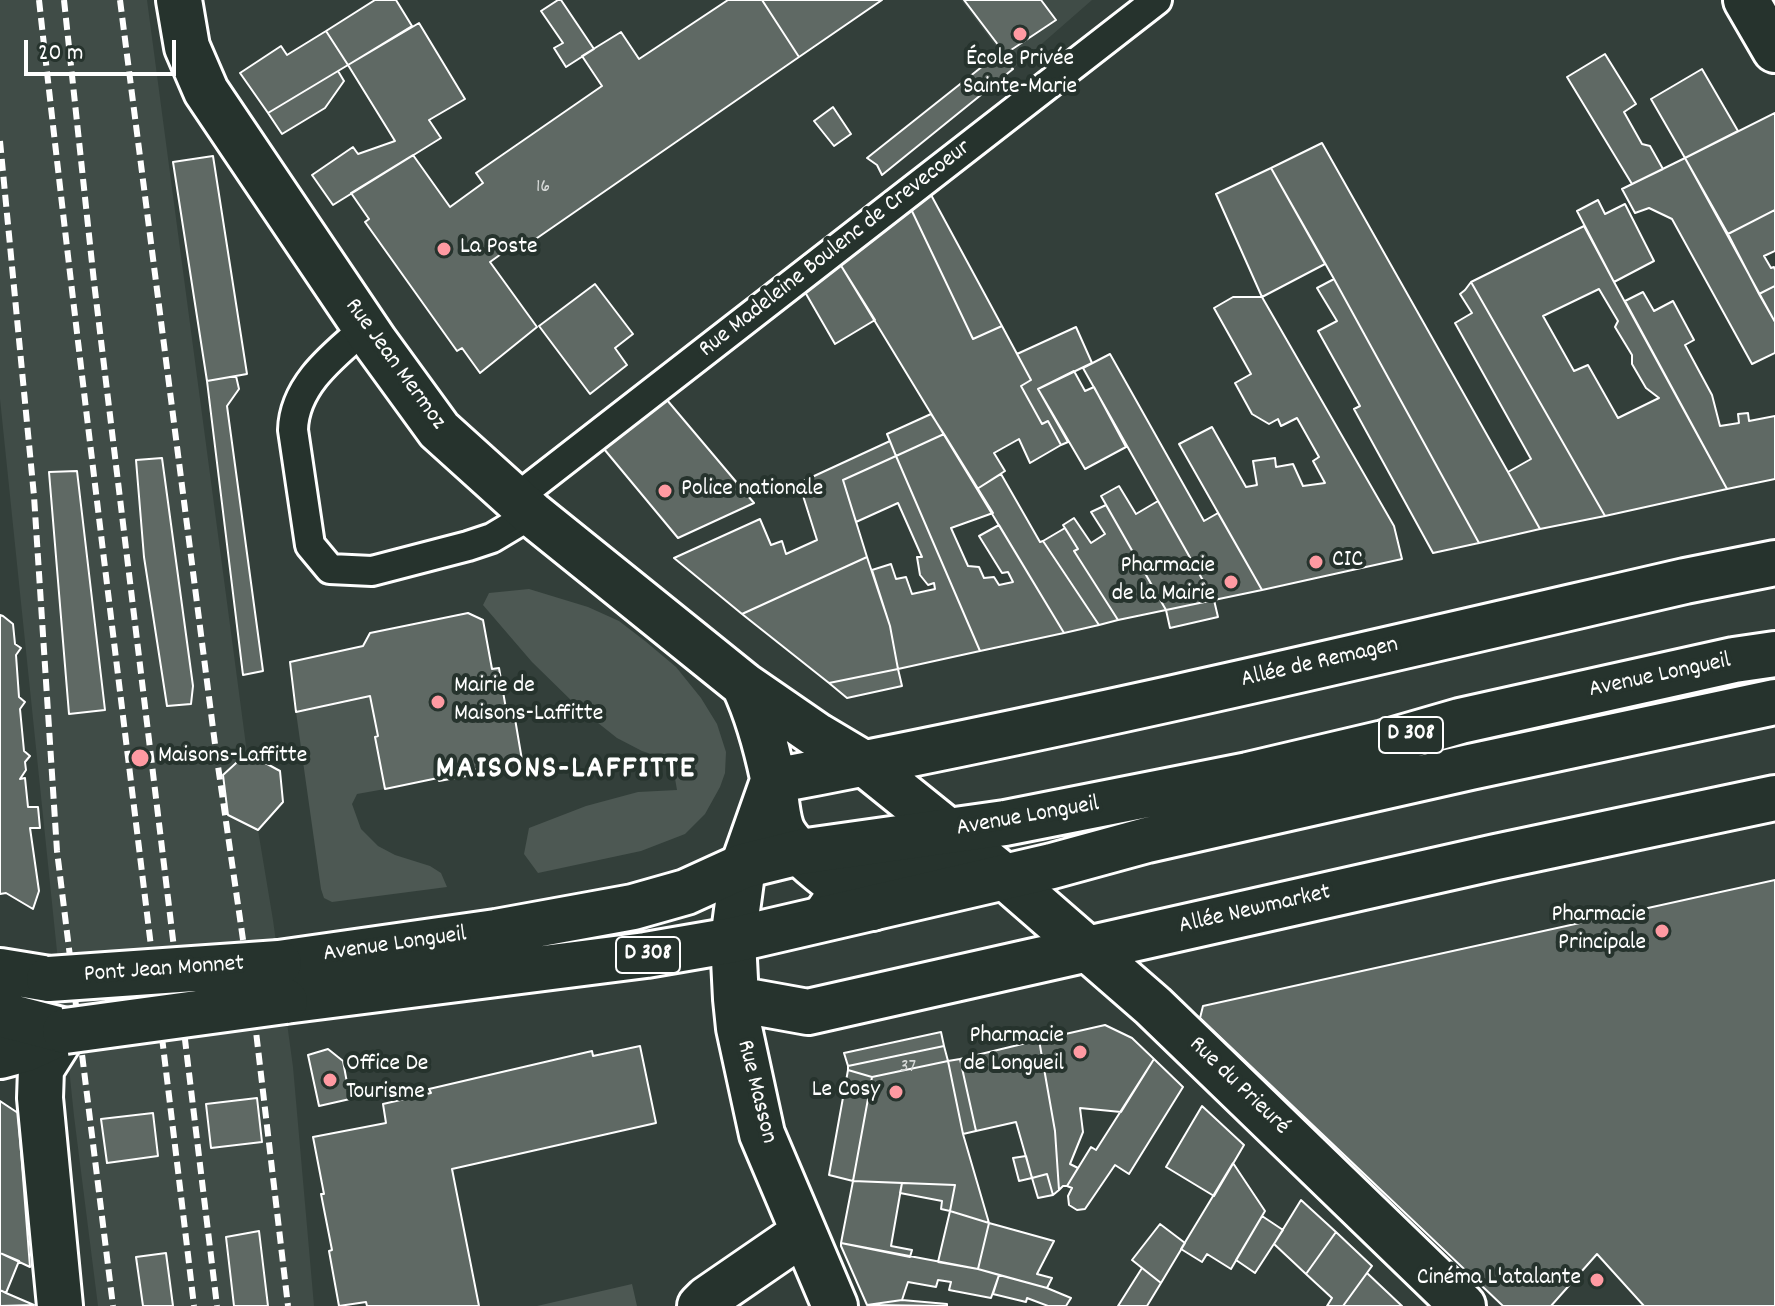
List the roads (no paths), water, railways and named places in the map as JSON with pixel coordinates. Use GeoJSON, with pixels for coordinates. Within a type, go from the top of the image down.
{"type":"FeatureCollection","features":[{"type":"Feature","properties":{"kind":"street","name":"Rue Jean Mermoz"},"geometry":{"type":"LineString","coordinates":[[179,0],[187,47],[206,91],[365,328],[439,430],[523,507],[744,685],[865,764],[1005,877]]}},
{"type":"Feature","properties":{"kind":"street"},"geometry":{"type":"LineString","coordinates":[[1746,0],[1775,50]]}},
{"type":"Feature","properties":{"kind":"street","name":"Allée de Remagen"},"geometry":{"type":"LineString","coordinates":[[773,781],[1139,706],[1775,563]]}},
{"type":"Feature","properties":{"kind":"street","name":"Avenue Longueil"},"geometry":{"type":"LineString","coordinates":[[282,982],[496,932],[633,907],[686,892],[743,866],[800,852],[1029,819],[1262,772],[1460,721],[1734,660],[1775,654]]}},
{"type":"Feature","properties":{"kind":"street","name":"Rue Jean Mermoz"},"geometry":{"type":"LineString","coordinates":[[744,685],[761,727],[781,829],[846,906]]}},
{"type":"Feature","properties":{"kind":"street","name":"Avenue Longueil"},"geometry":{"type":"LineString","coordinates":[[282,982],[646,955],[733,940],[846,906],[1005,877],[1147,840],[1775,702]]}},
{"type":"Feature","properties":{"kind":"street","name":"Rue Masson"},"geometry":{"type":"LineString","coordinates":[[773,781],[743,866],[733,940],[739,1028],[762,1134],[835,1306]]}},
{"type":"Feature","properties":{"kind":"street","name":"Allée Newmarket"},"geometry":{"type":"LineString","coordinates":[[736,999],[808,1012],[1496,857],[1775,798]]}},
{"type":"Feature","properties":{"kind":"street"},"geometry":{"type":"LineString","coordinates":[[846,906],[864,872],[930,858],[943,852],[951,832]]}},
{"type":"Feature","properties":{"kind":"street","name":"Rue du Prieuré"},"geometry":{"type":"LineString","coordinates":[[1005,877],[1153,1006],[1463,1306]]}},
{"type":"Feature","properties":{"kind":"street","name":"Pont Jean Monnet"},"geometry":{"type":"LineString","coordinates":[[0,971],[49,979],[282,982]]}},
{"type":"Feature","properties":{"kind":"street","name":"Pont Jean Monnet"},"geometry":{"type":"LineString","coordinates":[[65,1031],[282,982]]}},
{"type":"Feature","properties":{"kind":"street","name":"D 308"},"geometry":{"type":"LineString","coordinates":[[0,1014],[65,1031]]}},
{"type":"Feature","properties":{"kind":"street"},"geometry":{"type":"LineString","coordinates":[[0,1056],[26,1049],[65,1031]]}},
{"type":"Feature","properties":{"kind":"street"},"geometry":{"type":"LineString","coordinates":[[60,1306],[41,1109],[41,1069],[65,1031]]}},
{"type":"Feature","properties":{"kind":"street"},"geometry":{"type":"LineString","coordinates":[[700,1306],[803,1233]]}},
{"type":"Feature","properties":{"kind":"lane","name":"Rue Madeleine Boulenc de Crevecoeur"},"geometry":{"type":"LineString","coordinates":[[365,328],[318,372],[293,414],[310,545],[330,569],[372,571],[492,538],[523,507],[1157,0]]}},
{"type":"Feature","properties":{"kind":"railway"},"geometry":{"type":"LineString","coordinates":[[39,0],[194,1306]]}},
{"type":"Feature","properties":{"kind":"railway"},"geometry":{"type":"LineString","coordinates":[[64,0],[94,282],[217,1306]]}},
{"type":"Feature","properties":{"kind":"railway"},"geometry":{"type":"LineString","coordinates":[[120,0],[216,752],[255,1023],[288,1306]]}},
{"type":"Feature","properties":{"kind":"railway"},"geometry":{"type":"LineString","coordinates":[[0,141],[34,496],[57,851],[113,1306]]}},
{"type":"Feature","properties":{"kind":"place","name":"École Privée Sainte-Marie"},"geometry":{"type":"Point","coordinates":[1020,34]}},
{"type":"Feature","properties":{"kind":"place","name":"La Poste"},"geometry":{"type":"Point","coordinates":[444,249]}},
{"type":"Feature","properties":{"kind":"place","name":"Police nationale"},"geometry":{"type":"Point","coordinates":[665,491]}},
{"type":"Feature","properties":{"kind":"place","name":"CIC"},"geometry":{"type":"Point","coordinates":[1316,562]}},
{"type":"Feature","properties":{"kind":"place","name":"Pharmacie de la Mairie"},"geometry":{"type":"Point","coordinates":[1231,582]}},
{"type":"Feature","properties":{"kind":"place","name":"Mairie de Maisons-Laffitte"},"geometry":{"type":"Point","coordinates":[438,702]}},
{"type":"Feature","properties":{"kind":"place","name":"Maisons-Laffitte"},"geometry":{"type":"Point","coordinates":[140,758]}},
{"type":"Feature","properties":{"kind":"place","name":"Pharmacie Principale"},"geometry":{"type":"Point","coordinates":[1662,931]}},
{"type":"Feature","properties":{"kind":"place","name":"Pharmacie de Longueil"},"geometry":{"type":"Point","coordinates":[1080,1052]}},
{"type":"Feature","properties":{"kind":"place","name":"Office De Tourisme"},"geometry":{"type":"Point","coordinates":[330,1080]}},
{"type":"Feature","properties":{"kind":"place","name":"Le Cosy"},"geometry":{"type":"Point","coordinates":[896,1092]}},
{"type":"Feature","properties":{"kind":"place","name":"Cinéma L'atalante"},"geometry":{"type":"Point","coordinates":[1597,1280]}},
{"type":"Feature","properties":{"kind":"district","name":"MAISONS-LAFFITTE"},"geometry":{"type":"Point","coordinates":[566,772]}}]}
